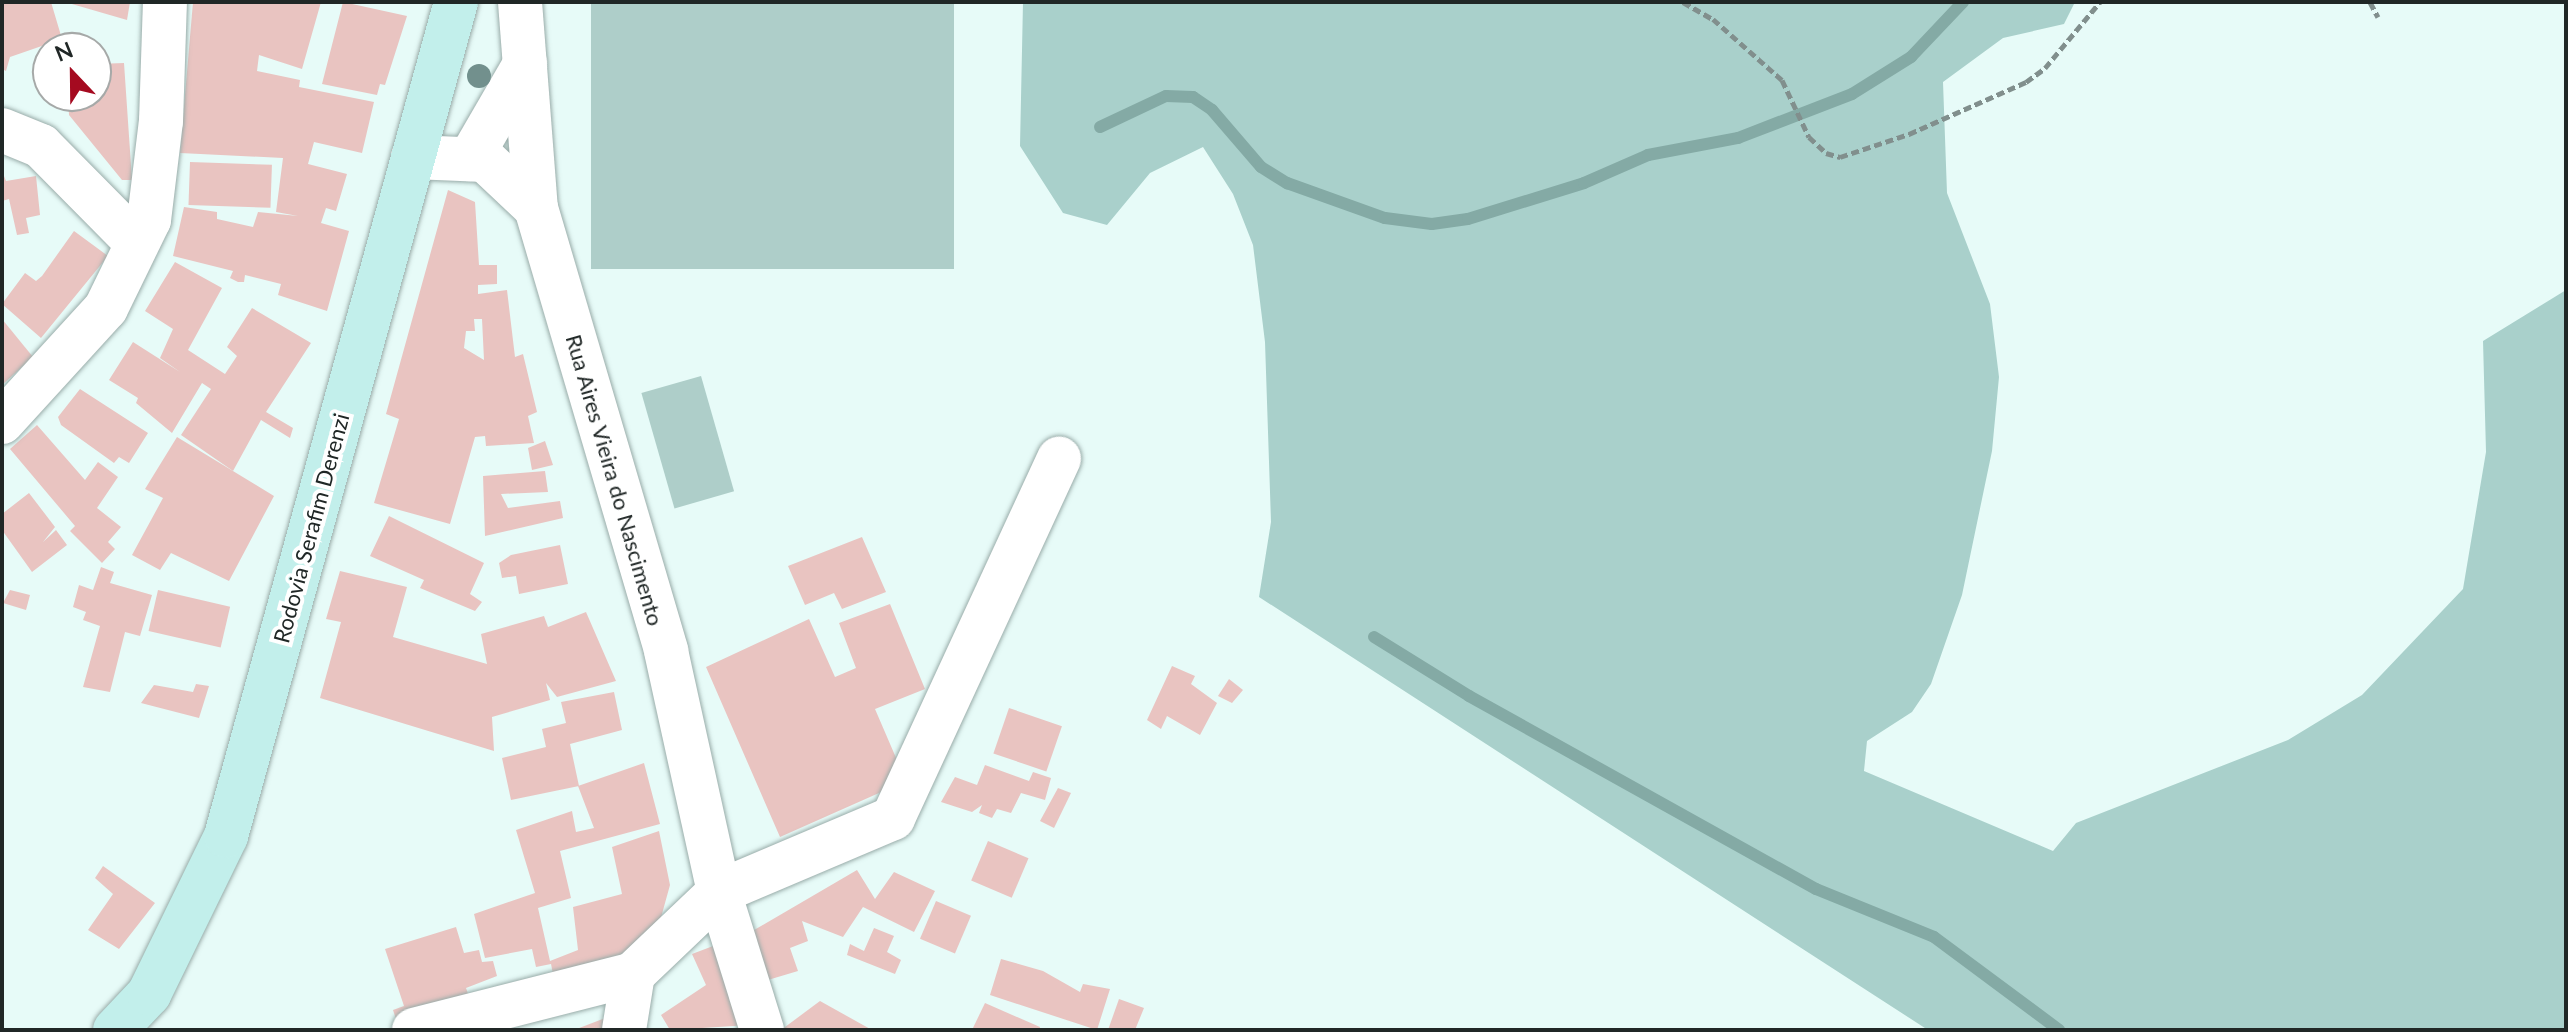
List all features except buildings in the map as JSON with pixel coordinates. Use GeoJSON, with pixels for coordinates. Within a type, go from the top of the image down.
{"type":"FeatureCollection","features":[{"type":"Feature","properties":{"kind":"main road","name":"Rodovia Serafim Derenzi"},"geometry":{"type":"LineString","coordinates":[[115,1030],[149,994],[226,836],[456,2]]}},
{"type":"Feature","properties":{"kind":"street"},"geometry":{"type":"LineString","coordinates":[[2,422],[106,308],[149,220],[161,121],[165,2]]}},
{"type":"Feature","properties":{"kind":"street","name":"Rua Aires Vieira do Nascimento"},"geometry":{"type":"LineString","coordinates":[[512,5],[525,64],[536,208],[666,651],[719,892],[762,1030]]}},
{"type":"Feature","properties":{"kind":"street"},"geometry":{"type":"LineString","coordinates":[[470,159],[525,64]]}},
{"type":"Feature","properties":{"kind":"street"},"geometry":{"type":"LineString","coordinates":[[2,130],[41,146],[137,243]]}},
{"type":"Feature","properties":{"kind":"street"},"geometry":{"type":"LineString","coordinates":[[413,157],[485,160],[536,208]]}},
{"type":"Feature","properties":{"kind":"street"},"geometry":{"type":"LineString","coordinates":[[414,1030],[633,974],[719,892],[893,818],[1059,459]]}},
{"type":"Feature","properties":{"kind":"street"},"geometry":{"type":"LineString","coordinates":[[624,1030],[633,974]]}},
{"type":"Feature","properties":{"kind":"path"},"geometry":{"type":"LineString","coordinates":[[1683,2],[1713,19],[1782,80],[1809,137],[1826,153],[1840,157],[1909,134],[2026,82],[2045,68],[2100,2]]}},
{"type":"Feature","properties":{"kind":"path"},"geometry":{"type":"LineString","coordinates":[[2373,2],[2378,17]]}},
{"type":"Feature","properties":{"kind":"green space"},"geometry":{"type":"Polygon","coordinates":[[[591,2],[954,2],[954,269],[591,269],[591,2]]]}},
{"type":"Feature","properties":{"kind":"green space"},"geometry":{"type":"Polygon","coordinates":[[[701,376],[734,491],[674,508],[641,393],[701,376]]]}},
{"type":"Feature","properties":{"kind":"shaded area"},"geometry":{"type":"Polygon","coordinates":[[[1023,2],[2075,2],[2064,24],[2003,38],[1943,82],[1947,193],[1990,304],[1999,377],[1992,451],[1962,595],[1931,684],[1912,712],[1867,741],[1864,771],[2053,851],[2076,823],[2288,740],[2362,695],[2463,589],[2486,452],[2483,341],[2566,290],[2566,1030],[1928,1030],[1259,597],[1271,522],[1265,342],[1253,245],[1233,194],[1203,147],[1150,173],[1107,225],[1063,213],[1020,146],[1023,2]]]}},
{"type":"Feature","properties":{"kind":"waterway"},"geometry":{"type":"LineString","coordinates":[[1100,127],[1166,96],[1193,97],[1212,110],[1261,167],[1287,183],[1385,218],[1432,224],[1468,219],[1584,183],[1648,155],[1738,138],[1852,94],[1911,57],[1963,2]]}},
{"type":"Feature","properties":{"kind":"waterway"},"geometry":{"type":"LineString","coordinates":[[1374,637],[1469,696],[1816,889],[1934,937],[2059,1030]]}}]}
